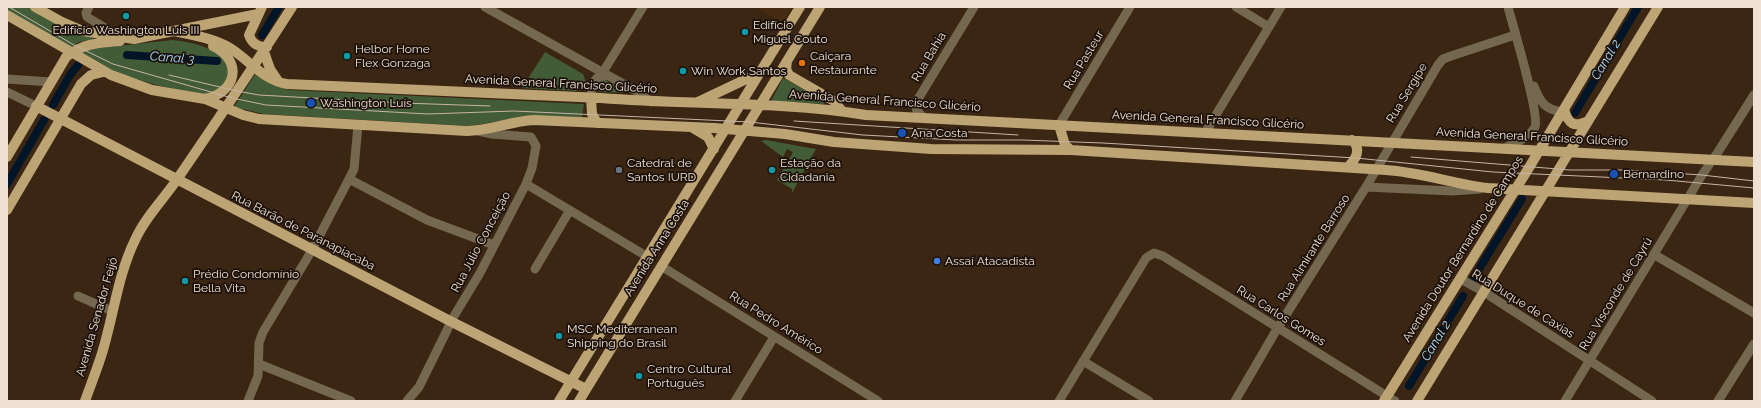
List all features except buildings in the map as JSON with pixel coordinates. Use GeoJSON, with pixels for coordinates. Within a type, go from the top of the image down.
{"type":"FeatureCollection","features":[{"type":"Feature","properties":{"kind":"main road","name":"Avenida General Francisco Glicério"},"geometry":{"type":"LineString","coordinates":[[35,7],[72,27],[93,33],[134,39],[174,31],[221,43],[250,67],[279,83],[286,84],[696,104],[741,104],[842,111],[866,115],[1754,162]]}},
{"type":"Feature","properties":{"kind":"main road","name":"Avenida Senador Feijó"},"geometry":{"type":"LineString","coordinates":[[85,401],[103,350],[123,270],[135,238],[177,180],[250,67],[265,49],[292,7]]}},
{"type":"Feature","properties":{"kind":"main road","name":"Avenida Anna Costa"},"geometry":{"type":"LineString","coordinates":[[559,401],[800,7]]}},
{"type":"Feature","properties":{"kind":"main road","name":"Avenida Anna Costa"},"geometry":{"type":"LineString","coordinates":[[579,401],[820,7]]}},
{"type":"Feature","properties":{"kind":"main road","name":"Avenida Doutor Bernardino de Campos"},"geometry":{"type":"LineString","coordinates":[[1389,399],[1540,151],[1625,7]]}},
{"type":"Feature","properties":{"kind":"main road"},"geometry":{"type":"LineString","coordinates":[[1417,401],[1658,7]]}},
{"type":"Feature","properties":{"kind":"main road"},"geometry":{"type":"LineString","coordinates":[[260,10],[250,31],[250,40],[265,49],[270,69],[279,83]]}},
{"type":"Feature","properties":{"kind":"main road"},"geometry":{"type":"LineString","coordinates":[[174,31],[260,10]]}},
{"type":"Feature","properties":{"kind":"main road"},"geometry":{"type":"LineString","coordinates":[[7,15],[72,52],[103,72],[152,90],[204,99],[243,115],[259,119],[478,131],[527,121],[745,130],[785,134],[834,142],[931,149],[1071,150],[1376,169],[1406,172],[1464,185],[1488,188],[1754,203]]}},
{"type":"Feature","properties":{"kind":"main road"},"geometry":{"type":"LineString","coordinates":[[190,34],[222,51],[229,58],[233,67],[231,81],[223,92],[215,97],[204,99]]}},
{"type":"Feature","properties":{"kind":"main road"},"geometry":{"type":"LineString","coordinates":[[7,157],[36,106],[64,61],[72,52],[85,46],[134,39]]}},
{"type":"Feature","properties":{"kind":"main road"},"geometry":{"type":"LineString","coordinates":[[787,60],[786,69],[789,75],[834,101],[842,111]]}},
{"type":"Feature","properties":{"kind":"main road"},"geometry":{"type":"LineString","coordinates":[[7,210],[84,80],[91,75],[103,72]]}},
{"type":"Feature","properties":{"kind":"main road"},"geometry":{"type":"LineString","coordinates":[[696,104],[760,73]]}},
{"type":"Feature","properties":{"kind":"main road"},"geometry":{"type":"LineString","coordinates":[[591,98],[592,114],[597,123]]}},
{"type":"Feature","properties":{"kind":"main road","name":"Rua Barão de Paranapiacaba"},"geometry":{"type":"LineString","coordinates":[[36,106],[312,250],[586,389]]}},
{"type":"Feature","properties":{"kind":"main road"},"geometry":{"type":"LineString","coordinates":[[1563,110],[1566,117],[1575,124],[1579,125],[1588,121]]}},
{"type":"Feature","properties":{"kind":"main road"},"geometry":{"type":"LineString","coordinates":[[1059,125],[1065,145],[1071,150]]}},
{"type":"Feature","properties":{"kind":"main road"},"geometry":{"type":"LineString","coordinates":[[691,127],[708,137],[714,149]]}},
{"type":"Feature","properties":{"kind":"main road"},"geometry":{"type":"LineString","coordinates":[[1348,167],[1354,161],[1357,154],[1356,147],[1352,140]]}},
{"type":"Feature","properties":{"kind":"main road"},"geometry":{"type":"LineString","coordinates":[[661,266],[654,258],[654,253],[665,234],[666,227]]}},
{"type":"Feature","properties":{"kind":"street"},"geometry":{"type":"LineString","coordinates":[[485,7],[638,92],[651,102]]}},
{"type":"Feature","properties":{"kind":"street"},"geometry":{"type":"LineString","coordinates":[[591,98],[592,90],[597,78],[606,74],[643,7]]}},
{"type":"Feature","properties":{"kind":"street","name":"Rua Bahia"},"geometry":{"type":"LineString","coordinates":[[924,118],[916,111],[915,104],[974,7]]}},
{"type":"Feature","properties":{"kind":"street","name":"Rua Pasteur"},"geometry":{"type":"LineString","coordinates":[[1059,125],[1130,7]]}},
{"type":"Feature","properties":{"kind":"street"},"geometry":{"type":"LineString","coordinates":[[1236,7],[1269,27]]}},
{"type":"Feature","properties":{"kind":"street"},"geometry":{"type":"LineString","coordinates":[[1205,133],[1281,7]]}},
{"type":"Feature","properties":{"kind":"street"},"geometry":{"type":"LineString","coordinates":[[1505,148],[1531,133],[1536,122],[1522,59],[1508,7]]}},
{"type":"Feature","properties":{"kind":"street"},"geometry":{"type":"LineString","coordinates":[[88,11],[89,18],[116,36]]}},
{"type":"Feature","properties":{"kind":"street","name":"Rua Sergipe"},"geometry":{"type":"LineString","coordinates":[[1376,169],[1440,62],[1451,56],[1515,35]]}},
{"type":"Feature","properties":{"kind":"street"},"geometry":{"type":"LineString","coordinates":[[1522,59],[1540,101],[1550,110],[1563,110]]}},
{"type":"Feature","properties":{"kind":"street"},"geometry":{"type":"LineString","coordinates":[[10,79],[51,82]]}},
{"type":"Feature","properties":{"kind":"street","name":"Rua Barão de Paranapiacaba"},"geometry":{"type":"LineString","coordinates":[[10,79],[8,92],[36,106]]}},
{"type":"Feature","properties":{"kind":"street","name":"Rua Visconde de Cayrú"},"geometry":{"type":"LineString","coordinates":[[1565,401],[1687,200],[1754,95]]}},
{"type":"Feature","properties":{"kind":"street"},"geometry":{"type":"LineString","coordinates":[[248,401],[258,376],[258,348],[263,332],[312,250],[354,170],[358,125]]}},
{"type":"Feature","properties":{"kind":"street","name":"Rua Júlio Conceição"},"geometry":{"type":"LineString","coordinates":[[406,401],[419,387],[526,184],[534,161],[536,146],[533,139],[527,136],[492,134],[478,131]]}},
{"type":"Feature","properties":{"kind":"street","name":"Rua Almirante Barroso"},"geometry":{"type":"LineString","coordinates":[[1235,401],[1277,329],[1376,169]]}},
{"type":"Feature","properties":{"kind":"street"},"geometry":{"type":"LineString","coordinates":[[349,179],[427,220],[494,245]]}},
{"type":"Feature","properties":{"kind":"street"},"geometry":{"type":"LineString","coordinates":[[526,184],[648,257]]}},
{"type":"Feature","properties":{"kind":"street"},"geometry":{"type":"LineString","coordinates":[[1366,187],[1452,191],[1488,188]]}},
{"type":"Feature","properties":{"kind":"street"},"geometry":{"type":"LineString","coordinates":[[535,269],[570,210]]}},
{"type":"Feature","properties":{"kind":"street","name":"Rua Carlos Gomes"},"geometry":{"type":"LineString","coordinates":[[1083,361],[1146,258],[1154,253],[1163,256],[1389,399]]}},
{"type":"Feature","properties":{"kind":"street"},"geometry":{"type":"LineString","coordinates":[[1655,255],[1754,313]]}},
{"type":"Feature","properties":{"kind":"street","name":"Rua Pedro Américo"},"geometry":{"type":"LineString","coordinates":[[661,266],[878,401]]}},
{"type":"Feature","properties":{"kind":"street","name":"Rua Duque de Caxias"},"geometry":{"type":"LineString","coordinates":[[1461,279],[1484,292],[1652,401]]}},
{"type":"Feature","properties":{"kind":"street"},"geometry":{"type":"LineString","coordinates":[[78,296],[112,311]]}},
{"type":"Feature","properties":{"kind":"street"},"geometry":{"type":"LineString","coordinates":[[735,401],[774,337]]}},
{"type":"Feature","properties":{"kind":"street"},"geometry":{"type":"LineString","coordinates":[[1718,401],[1754,344]]}},
{"type":"Feature","properties":{"kind":"street"},"geometry":{"type":"LineString","coordinates":[[1059,401],[1083,361],[1149,401]]}},
{"type":"Feature","properties":{"kind":"street"},"geometry":{"type":"LineString","coordinates":[[259,364],[351,401]]}},
{"type":"Feature","properties":{"kind":"shaded area"},"geometry":{"type":"Polygon","coordinates":[[[755,7],[792,7],[783,23],[755,7]]]}},
{"type":"Feature","properties":{"kind":"green space"},"geometry":{"type":"Polygon","coordinates":[[[7,7],[29,7],[61,26],[93,39],[79,42],[71,47],[7,11],[7,7]]]}},
{"type":"Feature","properties":{"kind":"green space"},"geometry":{"type":"Polygon","coordinates":[[[173,40],[201,46],[214,51],[226,59],[229,74],[223,86],[207,95],[160,86],[112,71],[82,54],[82,52],[89,49],[173,40]]]}},
{"type":"Feature","properties":{"kind":"green space"},"geometry":{"type":"Polygon","coordinates":[[[545,52],[583,74],[586,82],[583,89],[576,91],[522,88],[545,52]]]}},
{"type":"Feature","properties":{"kind":"green space"},"geometry":{"type":"Polygon","coordinates":[[[256,73],[272,85],[289,90],[584,104],[582,117],[529,116],[470,126],[264,114],[234,107],[256,73]]]}},
{"type":"Feature","properties":{"kind":"green space"},"geometry":{"type":"Polygon","coordinates":[[[783,78],[823,100],[824,104],[771,101],[783,78]]]}},
{"type":"Feature","properties":{"kind":"green space"},"geometry":{"type":"Polygon","coordinates":[[[603,79],[626,90],[628,93],[600,92],[598,90],[600,81],[603,79]]]}},
{"type":"Feature","properties":{"kind":"green space"},"geometry":{"type":"Polygon","coordinates":[[[766,140],[816,149],[792,193],[792,189],[777,180],[793,152],[787,149],[783,157],[761,141],[766,140]]]}},
{"type":"Feature","properties":{"kind":"waterway","name":"Canal 3"},"geometry":{"type":"LineString","coordinates":[[262,35],[279,7]]}},
{"type":"Feature","properties":{"kind":"waterway","name":"Canal 2"},"geometry":{"type":"LineString","coordinates":[[1575,113],[1638,7]]}},
{"type":"Feature","properties":{"kind":"waterway","name":"Canal 3"},"geometry":{"type":"LineString","coordinates":[[127,55],[217,61]]}},
{"type":"Feature","properties":{"kind":"waterway","name":"Canal 3"},"geometry":{"type":"LineString","coordinates":[[53,105],[70,75],[78,65]]}},
{"type":"Feature","properties":{"kind":"waterway","name":"Canal 3"},"geometry":{"type":"LineString","coordinates":[[7,184],[44,120]]}},
{"type":"Feature","properties":{"kind":"waterway","name":"Canal 2"},"geometry":{"type":"LineString","coordinates":[[1473,279],[1522,199]]}},
{"type":"Feature","properties":{"kind":"waterway","name":"Canal 2"},"geometry":{"type":"LineString","coordinates":[[1409,386],[1463,296]]}},
{"type":"Feature","properties":{"kind":"tram line"},"geometry":{"type":"LineString","coordinates":[[9,7],[74,45],[113,64],[232,98],[266,105],[428,114],[514,111],[750,122],[863,135],[957,140],[1023,140],[1103,143],[1356,158],[1493,172],[1666,180],[1754,188]]}},
{"type":"Feature","properties":{"kind":"tram line"},"geometry":{"type":"LineString","coordinates":[[169,75],[259,95],[490,106]]}},
{"type":"Feature","properties":{"kind":"tram line"},"geometry":{"type":"LineString","coordinates":[[794,121],[1018,135]]}},
{"type":"Feature","properties":{"kind":"tram line"},"geometry":{"type":"LineString","coordinates":[[1411,157],[1570,170],[1625,170],[1702,175],[1754,181]]}},
{"type":"Feature","properties":{"kind":"place","name":"Edifício Washington Luis III"},"geometry":{"type":"Point","coordinates":[126,16]}},
{"type":"Feature","properties":{"kind":"place","name":"Edifício Miguel Couto"},"geometry":{"type":"Point","coordinates":[745,32]}},
{"type":"Feature","properties":{"kind":"place","name":"Helbor Home Flex Gonzaga"},"geometry":{"type":"Point","coordinates":[347,56]}},
{"type":"Feature","properties":{"kind":"place","name":"Caiçara Restaurante"},"geometry":{"type":"Point","coordinates":[802,63]}},
{"type":"Feature","properties":{"kind":"place","name":"Win Work Santos"},"geometry":{"type":"Point","coordinates":[683,71]}},
{"type":"Feature","properties":{"kind":"place","name":"Washington Luís"},"geometry":{"type":"Point","coordinates":[311,103]}},
{"type":"Feature","properties":{"kind":"place","name":"Ana Costa"},"geometry":{"type":"Point","coordinates":[902,133]}},
{"type":"Feature","properties":{"kind":"place","name":"Catedral de Santos IURD"},"geometry":{"type":"Point","coordinates":[619,170]}},
{"type":"Feature","properties":{"kind":"place","name":"Estação da Cidadania"},"geometry":{"type":"Point","coordinates":[772,170]}},
{"type":"Feature","properties":{"kind":"place","name":"Bernardino"},"geometry":{"type":"Point","coordinates":[1614,174]}},
{"type":"Feature","properties":{"kind":"place","name":"Assaí Atacadista"},"geometry":{"type":"Point","coordinates":[937,261]}},
{"type":"Feature","properties":{"kind":"place","name":"Prédio Condomínio Bella Vita"},"geometry":{"type":"Point","coordinates":[185,281]}},
{"type":"Feature","properties":{"kind":"place","name":"MSC Mediterranean Shipping do Brasil"},"geometry":{"type":"Point","coordinates":[559,336]}},
{"type":"Feature","properties":{"kind":"place","name":"Centro Cultural Português"},"geometry":{"type":"Point","coordinates":[639,376]}}]}
